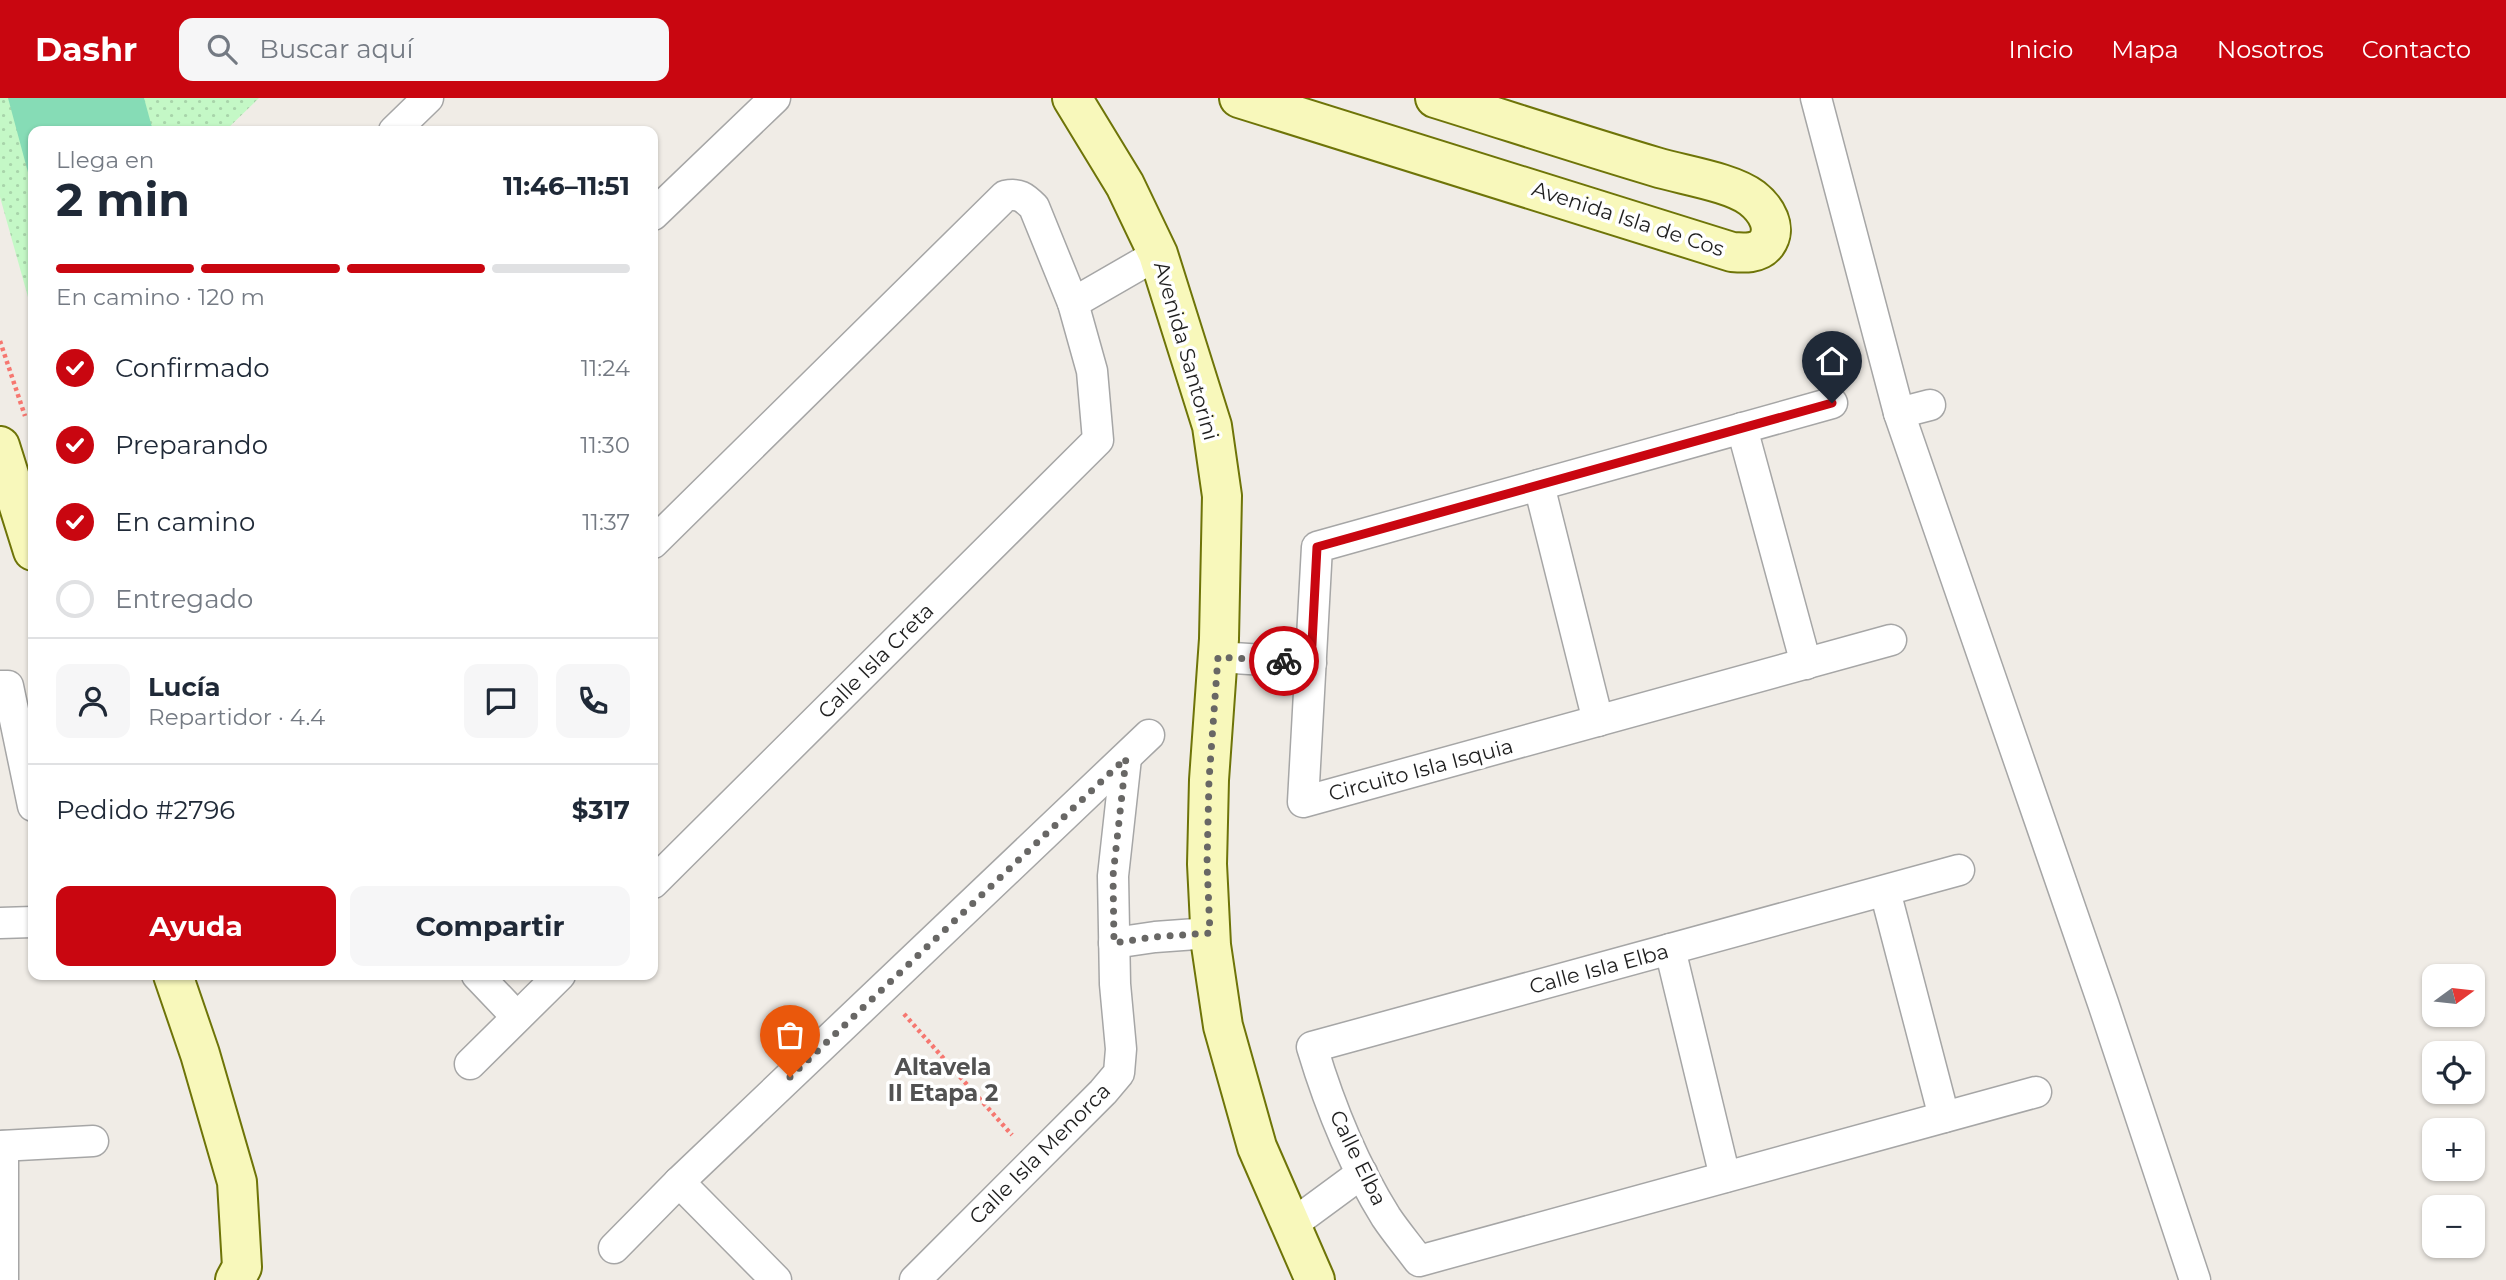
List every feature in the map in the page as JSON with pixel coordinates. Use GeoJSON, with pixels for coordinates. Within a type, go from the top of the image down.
{"type":"FeatureCollection","features":[{"type":"Feature","properties":{"kind":"street"},"geometry":{"type":"LineString","coordinates":[[399,126],[428,98]]}},
{"type":"Feature","properties":{"kind":"street"},"geometry":{"type":"LineString","coordinates":[[658,210],[775,98]]}},
{"type":"Feature","properties":{"kind":"street","name":"Avenida Santorini"},"geometry":{"type":"LineString","coordinates":[[1072,98],[1125,185],[1158,254],[1213,438],[1222,496],[1218,657],[1209,780],[1207,864],[1210,933],[1223,1026],[1257,1147],[1315,1280]]}},
{"type":"Feature","properties":{"kind":"street","name":"Avenida Isla de Cos"},"geometry":{"type":"LineString","coordinates":[[1239,98],[1732,253],[1748,253],[1762,248],[1771,238],[1771,220],[1753,199],[1740,191],[1435,98]]}},
{"type":"Feature","properties":{"kind":"street"},"geometry":{"type":"LineString","coordinates":[[1816,98],[1899,413],[2104,1003],[2194,1280]]}},
{"type":"Feature","properties":{"kind":"street"},"geometry":{"type":"LineString","coordinates":[[658,538],[1005,196],[1023,196],[1034,207],[1073,303],[1158,254]]}},
{"type":"Feature","properties":{"kind":"street","name":"Calle Isla Creta"},"geometry":{"type":"LineString","coordinates":[[658,878],[1098,440],[1092,372],[1073,303]]}},
{"type":"Feature","properties":{"kind":"street","name":"Circuito Isla Isquia"},"geometry":{"type":"LineString","coordinates":[[1832,403],[1317,547],[1303,803],[1891,640]]}},
{"type":"Feature","properties":{"kind":"street"},"geometry":{"type":"LineString","coordinates":[[1899,413],[1930,405]]}},
{"type":"Feature","properties":{"kind":"street"},"geometry":{"type":"LineString","coordinates":[[1742,428],[1806,664]]}},
{"type":"Feature","properties":{"kind":"street"},"geometry":{"type":"LineString","coordinates":[[15,437],[28,519]]}},
{"type":"Feature","properties":{"kind":"street"},"geometry":{"type":"LineString","coordinates":[[1539,485],[1598,721]]}},
{"type":"Feature","properties":{"kind":"street"},"geometry":{"type":"LineString","coordinates":[[1218,657],[1311,663]]}},
{"type":"Feature","properties":{"kind":"street"},"geometry":{"type":"LineString","coordinates":[[0,686],[8,686],[28,781]]}},
{"type":"Feature","properties":{"kind":"street"},"geometry":{"type":"LineString","coordinates":[[614,1248],[679,1182],[1149,736]]}},
{"type":"Feature","properties":{"kind":"street","name":"Calle Isla Menorca"},"geometry":{"type":"LineString","coordinates":[[915,1280],[1119,1073],[1121,1049],[1113,876],[1126,758]]}},
{"type":"Feature","properties":{"kind":"street","name":"Calle Isla Elba"},"geometry":{"type":"LineString","coordinates":[[1312,1047],[1959,870]]}},
{"type":"Feature","properties":{"kind":"street"},"geometry":{"type":"LineString","coordinates":[[1885,891],[1944,1117]]}},
{"type":"Feature","properties":{"kind":"street"},"geometry":{"type":"LineString","coordinates":[[0,923],[28,922]]}},
{"type":"Feature","properties":{"kind":"street"},"geometry":{"type":"LineString","coordinates":[[1114,943],[1210,933]]}},
{"type":"Feature","properties":{"kind":"street"},"geometry":{"type":"LineString","coordinates":[[1670,949],[1725,1177],[2036,1092]]}},
{"type":"Feature","properties":{"kind":"street"},"geometry":{"type":"LineString","coordinates":[[175,980],[200,1054],[237,1182],[242,1268],[236,1280]]}},
{"type":"Feature","properties":{"kind":"street"},"geometry":{"type":"LineString","coordinates":[[482,980],[517,1017]]}},
{"type":"Feature","properties":{"kind":"street"},"geometry":{"type":"LineString","coordinates":[[470,1064],[555,980]]}},
{"type":"Feature","properties":{"kind":"street","name":"Calle Elba"},"geometry":{"type":"LineString","coordinates":[[1312,1047],[1348,1146],[1387,1218],[1419,1261],[1725,1177]]}},
{"type":"Feature","properties":{"kind":"street"},"geometry":{"type":"LineString","coordinates":[[3,1280],[2,1146],[93,1141]]}},
{"type":"Feature","properties":{"kind":"street"},"geometry":{"type":"LineString","coordinates":[[1290,1226],[1362,1173]]}},
{"type":"Feature","properties":{"kind":"street"},"geometry":{"type":"LineString","coordinates":[[679,1182],[776,1280]]}},
{"type":"Feature","properties":{"kind":"path"},"geometry":{"type":"LineString","coordinates":[[0,341],[15,437]]}},
{"type":"Feature","properties":{"kind":"path"},"geometry":{"type":"LineString","coordinates":[[882,989],[1035,1161]]}},
{"type":"Feature","properties":{"kind":"green space"},"geometry":{"type":"Polygon","coordinates":[[[0,98],[259,98],[230,126],[28,126],[28,297],[0,197],[0,98]]]}},
{"type":"Feature","properties":{"kind":"green space"},"geometry":{"type":"Polygon","coordinates":[[[8,98],[144,98],[152,126],[28,126],[28,172],[8,98]]]}},
{"type":"Feature","properties":{"kind":"way so far"},"geometry":{"type":"LineString","coordinates":[[790,1077],[1126,758],[1113,876],[1114,943],[1210,933],[1207,864],[1209,780],[1218,657],[1284,661]]}},
{"type":"Feature","properties":{"kind":"district","name":"Altavela II Etapa 2"},"geometry":{"type":"Point","coordinates":[943,1080]}},
{"type":"Feature","properties":{"kind":"route"},"geometry":{"type":"LineString","coordinates":[[1284,661],[1311,663],[1317,547],[1832,403]]}}]}
